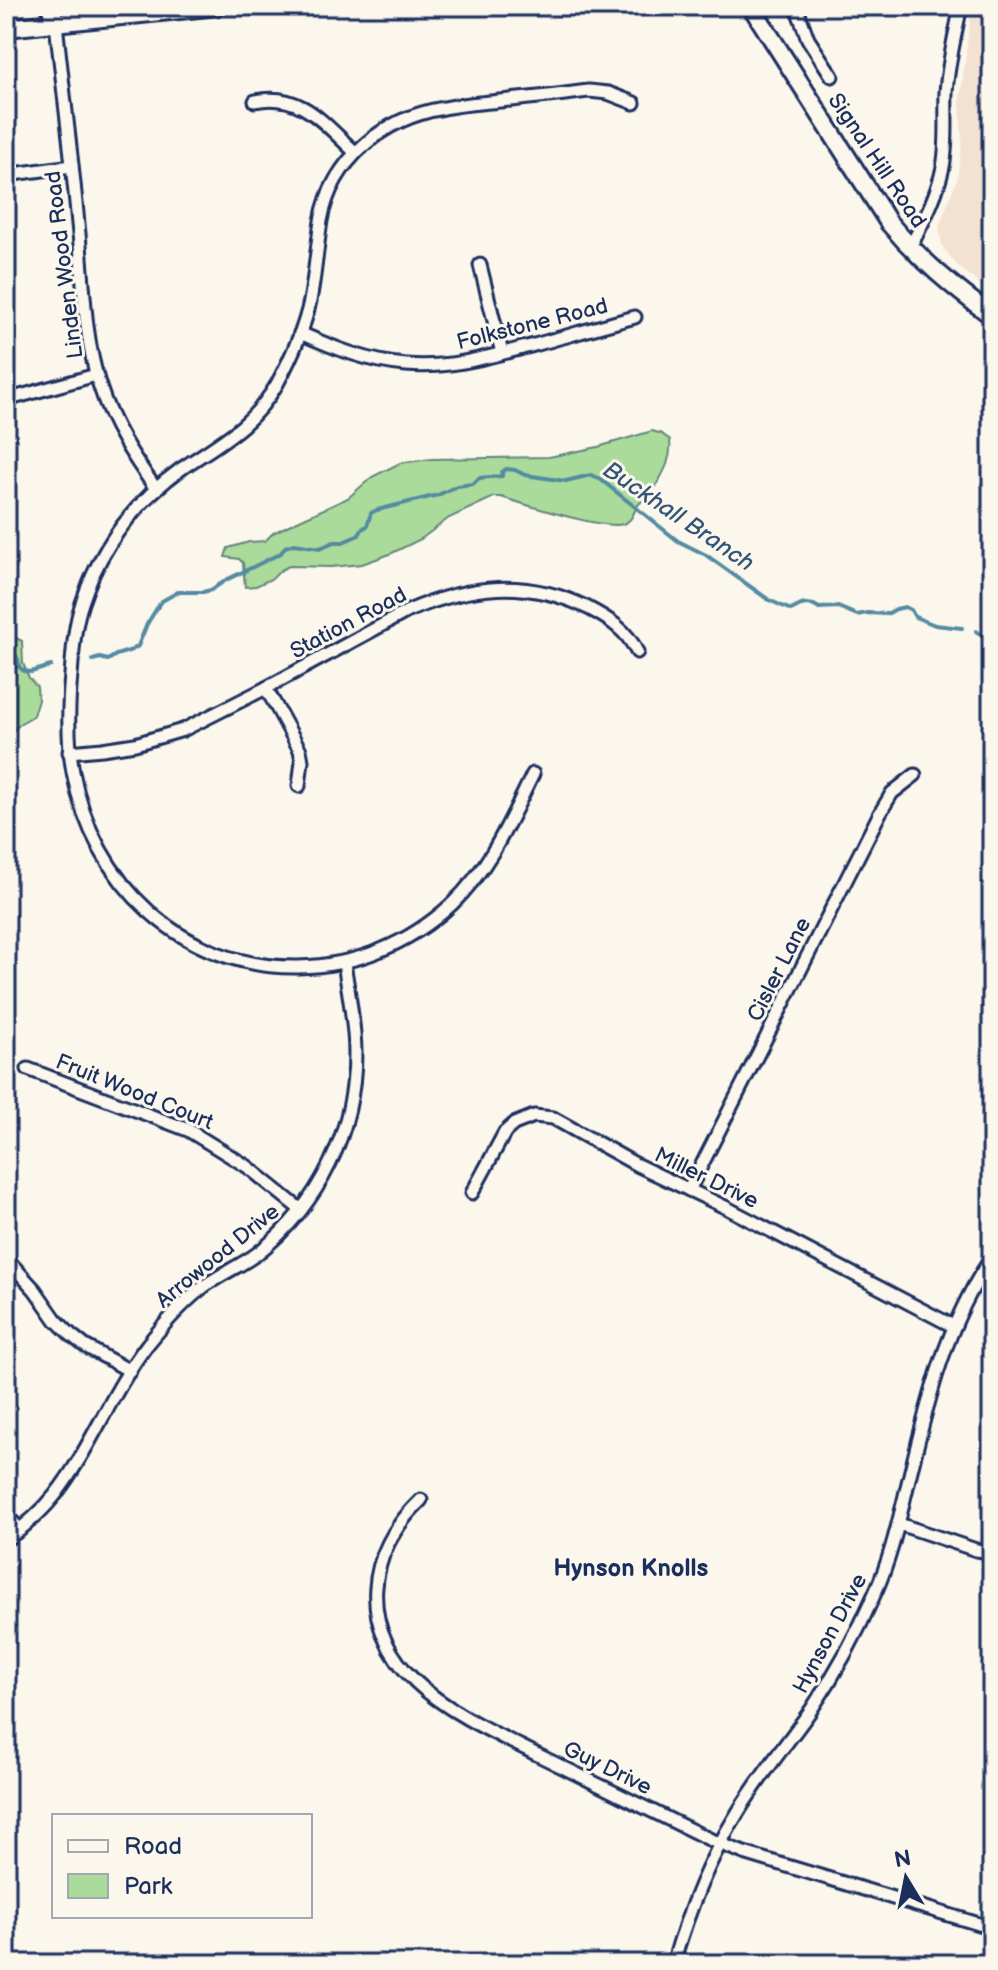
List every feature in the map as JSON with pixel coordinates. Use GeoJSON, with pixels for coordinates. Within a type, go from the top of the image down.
{"type":"FeatureCollection","features":[{"type":"Feature","properties":{"kind":"main road"},"geometry":{"type":"LineString","coordinates":[[50,6],[58,14]]}},
{"type":"Feature","properties":{"kind":"main road"},"geometry":{"type":"LineString","coordinates":[[6,28],[58,14],[218,6]]}},
{"type":"Feature","properties":{"kind":"main road","name":"Signal Hill Road"},"geometry":{"type":"LineString","coordinates":[[751,6],[889,223],[940,276],[992,316]]}},
{"type":"Feature","properties":{"kind":"street"},"geometry":{"type":"LineString","coordinates":[[796,6],[808,39],[832,76]]}},
{"type":"Feature","properties":{"kind":"street"},"geometry":{"type":"LineString","coordinates":[[910,248],[939,185],[944,164],[947,79],[961,6]]}},
{"type":"Feature","properties":{"kind":"street","name":"Linden Wood Road"},"geometry":{"type":"LineString","coordinates":[[58,14],[86,311],[96,375],[125,444],[156,489]]}},
{"type":"Feature","properties":{"kind":"street"},"geometry":{"type":"LineString","coordinates":[[533,774],[495,849],[477,875],[453,903],[397,944],[344,962],[312,967],[261,965],[236,959],[193,942],[151,914],[116,877],[102,856],[80,804],[69,752],[68,708],[74,634],[90,581],[126,519],[181,469],[245,424],[262,405],[283,371],[311,298],[322,217],[329,194],[355,152],[380,131],[402,120],[443,108],[589,91],[608,93],[634,103]]}},
{"type":"Feature","properties":{"kind":"street"},"geometry":{"type":"LineString","coordinates":[[255,101],[276,97],[300,105],[355,152]]}},
{"type":"Feature","properties":{"kind":"street"},"geometry":{"type":"LineString","coordinates":[[6,175],[72,166]]}},
{"type":"Feature","properties":{"kind":"street"},"geometry":{"type":"LineString","coordinates":[[480,265],[502,353]]}},
{"type":"Feature","properties":{"kind":"street","name":"Folkstone Road"},"geometry":{"type":"LineString","coordinates":[[300,333],[358,356],[407,365],[456,364],[635,317]]}},
{"type":"Feature","properties":{"kind":"street"},"geometry":{"type":"LineString","coordinates":[[6,400],[96,375]]}},
{"type":"Feature","properties":{"kind":"street","name":"Station Road"},"geometry":{"type":"LineString","coordinates":[[69,752],[160,738],[205,720],[408,611],[456,594],[506,588],[553,594],[610,620],[632,641],[637,652]]}},
{"type":"Feature","properties":{"kind":"street"},"geometry":{"type":"LineString","coordinates":[[266,688],[300,750],[299,786]]}},
{"type":"Feature","properties":{"kind":"street","name":"Cisler Lane"},"geometry":{"type":"LineString","coordinates":[[689,1190],[880,813],[892,793],[915,775]]}},
{"type":"Feature","properties":{"kind":"street","name":"Arrowood Drive"},"geometry":{"type":"LineString","coordinates":[[6,1540],[54,1497],[72,1472],[130,1371],[165,1324],[206,1285],[275,1239],[301,1210],[329,1166],[340,1141],[355,1075],[355,1049],[344,962]]}},
{"type":"Feature","properties":{"kind":"street","name":"Fruit Wood Court"},"geometry":{"type":"LineString","coordinates":[[28,1069],[188,1130],[248,1167],[301,1210]]}},
{"type":"Feature","properties":{"kind":"street","name":"Miller Drive"},"geometry":{"type":"LineString","coordinates":[[472,1193],[505,1132],[522,1120],[542,1116],[553,1118],[637,1165],[953,1326]]}},
{"type":"Feature","properties":{"kind":"street","name":"Hynson Drive"},"geometry":{"type":"LineString","coordinates":[[673,1964],[697,1891],[719,1843],[749,1794],[836,1670],[877,1589],[899,1524],[932,1384],[953,1326],[992,1257]]}},
{"type":"Feature","properties":{"kind":"street"},"geometry":{"type":"LineString","coordinates":[[6,1258],[70,1334],[130,1371]]}},
{"type":"Feature","properties":{"kind":"street","name":"Guy Drive"},"geometry":{"type":"LineString","coordinates":[[421,1500],[408,1512],[390,1539],[375,1589],[378,1619],[393,1654],[404,1670],[435,1697],[480,1725],[719,1843],[992,1928]]}},
{"type":"Feature","properties":{"kind":"street"},"geometry":{"type":"LineString","coordinates":[[6,1514],[20,1530]]}},
{"type":"Feature","properties":{"kind":"street"},"geometry":{"type":"LineString","coordinates":[[899,1524],[976,1550],[992,1552]]}},
{"type":"Feature","properties":{"kind":"shaded area"},"geometry":{"type":"Polygon","coordinates":[[[972,6],[992,6],[992,295],[956,264],[942,246],[939,226],[957,179],[962,144],[960,100],[972,6]]]}},
{"type":"Feature","properties":{"kind":"green space"},"geometry":{"type":"Polygon","coordinates":[[[652,431],[670,440],[667,464],[655,487],[638,505],[631,519],[623,524],[582,520],[494,497],[449,518],[421,539],[362,564],[289,566],[273,578],[256,586],[245,587],[243,563],[239,559],[225,557],[228,548],[265,541],[273,533],[348,498],[372,477],[400,463],[432,459],[549,457],[652,431]]]}},
{"type":"Feature","properties":{"kind":"green space"},"geometry":{"type":"Polygon","coordinates":[[[14,637],[22,641],[23,663],[37,687],[38,700],[33,716],[6,738],[6,638],[14,637]]]}},
{"type":"Feature","properties":{"kind":"waterway","name":"Buckhall Branch"},"geometry":{"type":"LineString","coordinates":[[93,660],[108,660],[138,646],[147,624],[162,601],[178,592],[211,590],[294,544],[320,548],[343,542],[359,535],[367,526],[371,513],[377,510],[438,495],[457,486],[473,484],[479,478],[502,476],[506,469],[566,481],[591,475],[600,479],[678,541],[706,555],[769,600],[791,610],[807,604],[819,608],[838,607],[857,615],[887,614],[905,607],[915,617],[935,625],[962,628]]}},
{"type":"Feature","properties":{"kind":"waterway","name":"Buckhall Branch"},"geometry":{"type":"LineString","coordinates":[[976,631],[992,642]]}},
{"type":"Feature","properties":{"kind":"waterway","name":"Buckhall Branch"},"geometry":{"type":"LineString","coordinates":[[6,651],[16,656],[19,667],[24,671],[51,666]]}},
{"type":"Feature","properties":{"kind":"district","name":"Hynson Knolls"},"geometry":{"type":"Point","coordinates":[631,1568]}}]}
